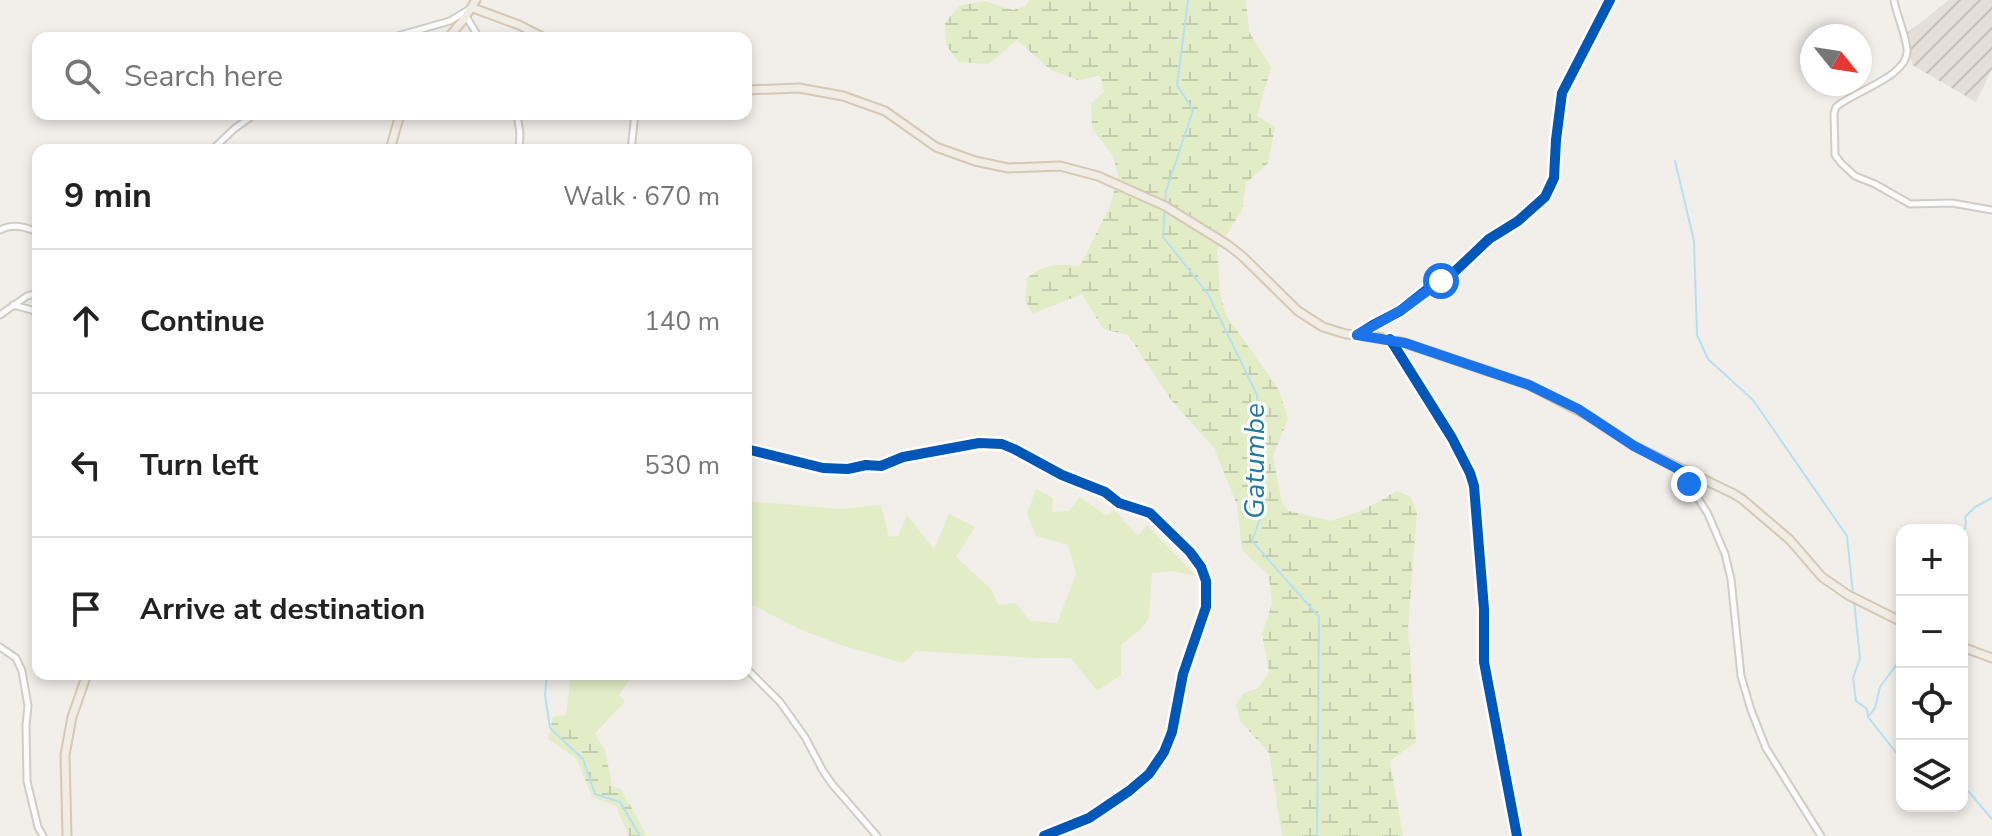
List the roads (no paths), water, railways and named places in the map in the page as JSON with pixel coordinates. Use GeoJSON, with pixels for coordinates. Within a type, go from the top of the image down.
{"type":"FeatureCollection","features":[{"type":"Feature","properties":{"kind":"main road"},"geometry":{"type":"LineString","coordinates":[[453,32],[474,2],[532,32]]}},
{"type":"Feature","properties":{"kind":"main road"},"geometry":{"type":"LineString","coordinates":[[752,90],[799,88],[843,96],[885,111],[936,147],[960,156],[998,167],[1060,166],[1098,176],[1165,206],[1228,245],[1298,311],[1313,321],[1336,331],[1390,339],[1542,391],[1634,446],[1742,499],[1790,540],[1822,577],[1848,595],[1896,619]]}},
{"type":"Feature","properties":{"kind":"main road"},"geometry":{"type":"LineString","coordinates":[[392,144],[398,120]]}},
{"type":"Feature","properties":{"kind":"main road"},"geometry":{"type":"LineString","coordinates":[[1968,649],[1992,658]]}},
{"type":"Feature","properties":{"kind":"main road"},"geometry":{"type":"LineString","coordinates":[[67,836],[65,755],[72,717],[85,680]]}},
{"type":"Feature","properties":{"kind":"street"},"geometry":{"type":"LineString","coordinates":[[1357,335],[1400,311],[1450,276],[1489,239],[1518,221],[1545,197],[1554,178],[1562,93],[1610,0]]}},
{"type":"Feature","properties":{"kind":"street"},"geometry":{"type":"LineString","coordinates":[[1894,0],[1903,27],[1906,60],[1896,72],[1836,107],[1835,155],[1855,176],[1910,204],[1952,203],[1992,210]]}},
{"type":"Feature","properties":{"kind":"street"},"geometry":{"type":"LineString","coordinates":[[411,32],[450,21],[474,2]]}},
{"type":"Feature","properties":{"kind":"street"},"geometry":{"type":"LineString","coordinates":[[466,16],[475,32]]}},
{"type":"Feature","properties":{"kind":"street"},"geometry":{"type":"LineString","coordinates":[[218,144],[247,120]]}},
{"type":"Feature","properties":{"kind":"street"},"geometry":{"type":"LineString","coordinates":[[518,120],[519,144]]}},
{"type":"Feature","properties":{"kind":"street"},"geometry":{"type":"LineString","coordinates":[[632,144],[634,120]]}},
{"type":"Feature","properties":{"kind":"street"},"geometry":{"type":"LineString","coordinates":[[0,230],[14,226],[32,230]]}},
{"type":"Feature","properties":{"kind":"street"},"geometry":{"type":"LineString","coordinates":[[0,315],[32,295]]}},
{"type":"Feature","properties":{"kind":"street"},"geometry":{"type":"LineString","coordinates":[[12,305],[32,310]]}},
{"type":"Feature","properties":{"kind":"street"},"geometry":{"type":"LineString","coordinates":[[1390,339],[1452,438],[1474,486],[1484,609],[1484,662],[1517,836]]}},
{"type":"Feature","properties":{"kind":"street"},"geometry":{"type":"LineString","coordinates":[[752,450],[823,468],[848,469],[881,466],[903,457],[979,443],[1002,444],[1062,475],[1105,492],[1119,503],[1150,513],[1190,552],[1206,581],[1206,607],[1183,674],[1172,732],[1164,752],[1149,774],[1129,791],[1089,818],[1044,836]]}},
{"type":"Feature","properties":{"kind":"street"},"geometry":{"type":"LineString","coordinates":[[1684,472],[1708,514],[1725,554],[1731,579],[1741,676],[1751,710],[1766,748],[1821,836]]}},
{"type":"Feature","properties":{"kind":"street"},"geometry":{"type":"LineString","coordinates":[[0,647],[16,658],[22,671],[28,706],[27,781],[43,836]]}},
{"type":"Feature","properties":{"kind":"street"},"geometry":{"type":"LineString","coordinates":[[752,674],[780,702],[832,784],[877,836]]}},
{"type":"Feature","properties":{"kind":"waterway","name":"Gatumbe"},"geometry":{"type":"LineString","coordinates":[[1188,0],[1177,85],[1193,110],[1166,191],[1163,237],[1208,294],[1257,395],[1260,519],[1252,541],[1319,617],[1317,836]]}},
{"type":"Feature","properties":{"kind":"waterway"},"geometry":{"type":"LineString","coordinates":[[1675,161],[1694,241],[1697,335],[1708,359],[1753,400],[1847,536],[1853,594]]}},
{"type":"Feature","properties":{"kind":"waterway"},"geometry":{"type":"LineString","coordinates":[[1966,524],[1965,517],[1975,507],[1992,498]]}},
{"type":"Feature","properties":{"kind":"waterway"},"geometry":{"type":"LineString","coordinates":[[1854,600],[1860,658],[1853,678],[1856,701],[1867,709],[1868,717],[1896,752]]}},
{"type":"Feature","properties":{"kind":"waterway"},"geometry":{"type":"LineString","coordinates":[[1868,717],[1875,708],[1880,687],[1896,665]]}},
{"type":"Feature","properties":{"kind":"waterway"},"geometry":{"type":"LineString","coordinates":[[546,680],[545,695],[550,728],[583,759],[595,794],[620,802],[640,836]]}},
{"type":"Feature","properties":{"kind":"waterway"},"geometry":{"type":"LineString","coordinates":[[1968,792],[1992,819]]}}]}
